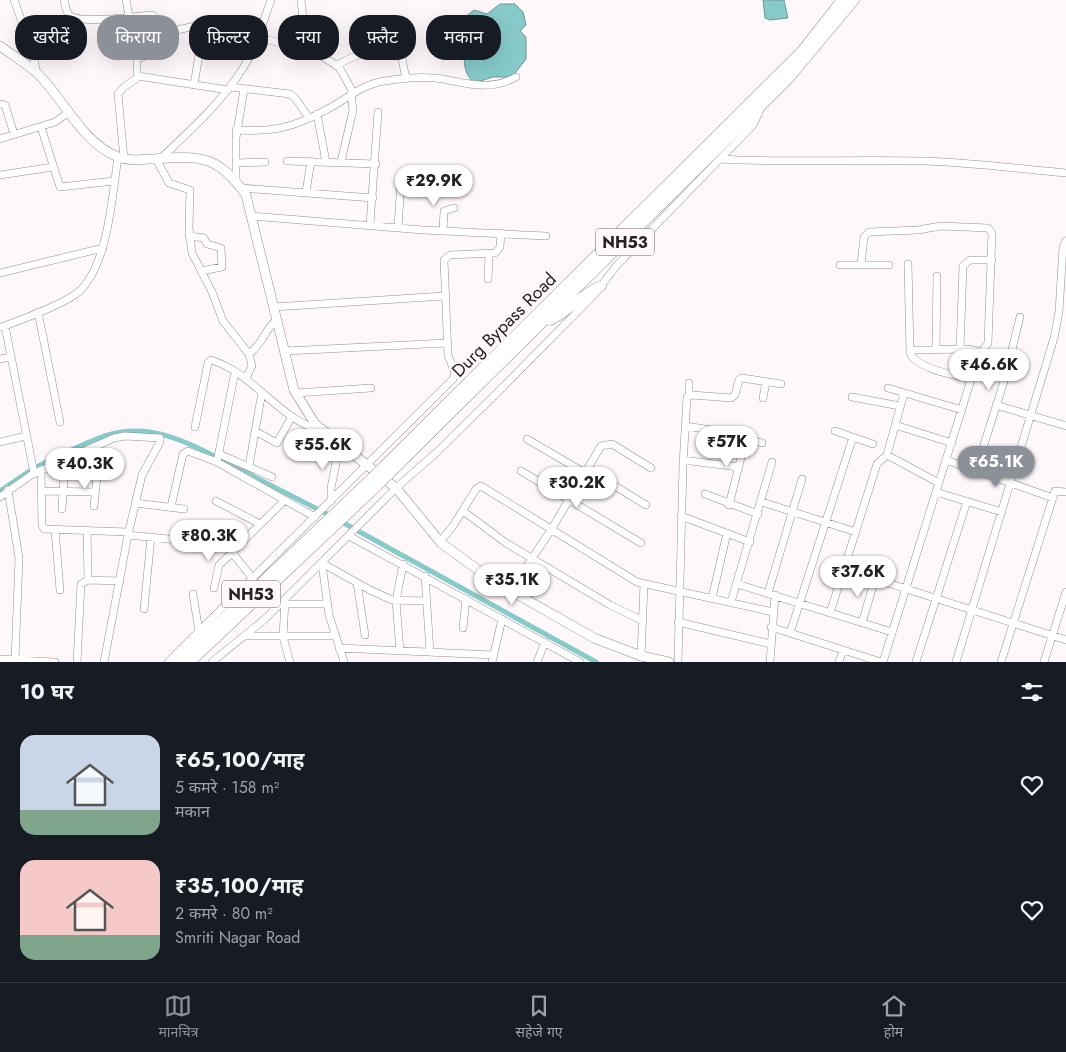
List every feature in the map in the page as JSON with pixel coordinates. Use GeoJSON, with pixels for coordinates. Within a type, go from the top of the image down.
{"type":"FeatureCollection","features":[{"type":"Feature","properties":{"kind":"highway","name":"Durg Bypass Road"},"geometry":{"type":"LineString","coordinates":[[190,662],[375,481],[802,51],[842,0]]}},
{"type":"Feature","properties":{"kind":"highway","name":"Durg Bypass Road"},"geometry":{"type":"LineString","coordinates":[[384,472],[543,322],[810,55],[854,0]]}},
{"type":"Feature","properties":{"kind":"highway"},"geometry":{"type":"LineString","coordinates":[[543,322],[563,314],[586,294],[600,286]]}},
{"type":"Feature","properties":{"kind":"highway","name":"Durg Bypass Road"},"geometry":{"type":"LineString","coordinates":[[178,662],[328,527]]}},
{"type":"Feature","properties":{"kind":"main road"},"geometry":{"type":"LineString","coordinates":[[0,46],[37,74],[100,148],[121,158],[133,161],[184,156],[202,157],[222,169],[238,184],[246,195],[296,393],[315,424],[396,488],[440,542],[510,591],[594,638],[641,656],[668,662]]}},
{"type":"Feature","properties":{"kind":"street"},"geometry":{"type":"LineString","coordinates":[[14,0],[32,50],[37,74]]}},
{"type":"Feature","properties":{"kind":"street"},"geometry":{"type":"LineString","coordinates":[[64,0],[68,12],[74,17],[97,18]]}},
{"type":"Feature","properties":{"kind":"street"},"geometry":{"type":"LineString","coordinates":[[126,0],[129,15]]}},
{"type":"Feature","properties":{"kind":"street"},"geometry":{"type":"LineString","coordinates":[[265,15],[271,0]]}},
{"type":"Feature","properties":{"kind":"street"},"geometry":{"type":"LineString","coordinates":[[301,0],[303,15]]}},
{"type":"Feature","properties":{"kind":"street"},"geometry":{"type":"LineString","coordinates":[[336,66],[357,54],[394,50],[400,54],[406,79]]}},
{"type":"Feature","properties":{"kind":"street"},"geometry":{"type":"LineString","coordinates":[[137,60],[138,76]]}},
{"type":"Feature","properties":{"kind":"street"},"geometry":{"type":"LineString","coordinates":[[194,85],[198,60]]}},
{"type":"Feature","properties":{"kind":"street"},"geometry":{"type":"LineString","coordinates":[[246,378],[252,366],[249,354],[223,321],[212,292],[192,253],[189,236],[190,190],[168,183],[158,159],[186,134],[229,88],[247,60]]}},
{"type":"Feature","properties":{"kind":"street"},"geometry":{"type":"LineString","coordinates":[[325,60],[336,66],[344,74],[352,93],[353,110],[341,162]]}},
{"type":"Feature","properties":{"kind":"street"},"geometry":{"type":"LineString","coordinates":[[253,579],[234,550],[192,525],[182,539],[55,530],[46,529],[42,526],[41,491],[38,471],[26,436],[3,326],[74,296],[96,270],[103,248],[114,181],[121,158],[118,94],[138,76],[194,85],[290,94],[309,118]]}},
{"type":"Feature","properties":{"kind":"street"},"geometry":{"type":"LineString","coordinates":[[236,130],[279,130],[317,114],[352,93],[384,81],[443,79],[470,86],[483,86],[498,85],[516,77]]}},
{"type":"Feature","properties":{"kind":"street"},"geometry":{"type":"LineString","coordinates":[[244,89],[236,130],[238,184],[373,198]]}},
{"type":"Feature","properties":{"kind":"street"},"geometry":{"type":"LineString","coordinates":[[212,662],[285,602],[396,488],[443,446],[600,286],[617,265],[753,125],[763,102]]}},
{"type":"Feature","properties":{"kind":"street"},"geometry":{"type":"LineString","coordinates":[[0,104],[5,105],[14,134]]}},
{"type":"Feature","properties":{"kind":"street"},"geometry":{"type":"LineString","coordinates":[[0,139],[55,122],[69,112]]}},
{"type":"Feature","properties":{"kind":"street"},"geometry":{"type":"LineString","coordinates":[[370,225],[376,164],[378,112]]}},
{"type":"Feature","properties":{"kind":"street"},"geometry":{"type":"LineString","coordinates":[[317,114],[326,162]]}},
{"type":"Feature","properties":{"kind":"street"},"geometry":{"type":"LineString","coordinates":[[42,127],[58,186],[62,188],[114,181]]}},
{"type":"Feature","properties":{"kind":"street"},"geometry":{"type":"LineString","coordinates":[[721,159],[924,161],[972,163],[1066,173]]}},
{"type":"Feature","properties":{"kind":"street"},"geometry":{"type":"LineString","coordinates":[[287,161],[376,164]]}},
{"type":"Feature","properties":{"kind":"street"},"geometry":{"type":"LineString","coordinates":[[306,192],[311,161]]}},
{"type":"Feature","properties":{"kind":"street"},"geometry":{"type":"LineString","coordinates":[[236,163],[265,162]]}},
{"type":"Feature","properties":{"kind":"street"},"geometry":{"type":"LineString","coordinates":[[0,175],[53,168]]}},
{"type":"Feature","properties":{"kind":"street"},"geometry":{"type":"LineString","coordinates":[[398,228],[400,180]]}},
{"type":"Feature","properties":{"kind":"street"},"geometry":{"type":"LineString","coordinates":[[442,230],[444,211],[454,208]]}},
{"type":"Feature","properties":{"kind":"street"},"geometry":{"type":"LineString","coordinates":[[251,216],[398,228],[546,236]]}},
{"type":"Feature","properties":{"kind":"street"},"geometry":{"type":"LineString","coordinates":[[771,627],[882,662],[971,379],[981,352],[988,343],[992,260],[991,230],[941,226],[918,230],[869,232],[864,237],[862,265]]}},
{"type":"Feature","properties":{"kind":"street"},"geometry":{"type":"LineString","coordinates":[[168,662],[453,379],[455,373],[449,361],[442,265],[446,256],[489,254],[498,251],[501,234]]}},
{"type":"Feature","properties":{"kind":"street"},"geometry":{"type":"LineString","coordinates":[[189,236],[204,238],[207,244],[222,248],[222,267],[201,272]]}},
{"type":"Feature","properties":{"kind":"street"},"geometry":{"type":"LineString","coordinates":[[956,662],[1062,314],[1066,241]]}},
{"type":"Feature","properties":{"kind":"street"},"geometry":{"type":"LineString","coordinates":[[0,273],[103,248]]}},
{"type":"Feature","properties":{"kind":"street"},"geometry":{"type":"LineString","coordinates":[[488,279],[489,254]]}},
{"type":"Feature","properties":{"kind":"street"},"geometry":{"type":"LineString","coordinates":[[960,350],[963,266],[970,260],[992,260]]}},
{"type":"Feature","properties":{"kind":"street"},"geometry":{"type":"LineString","coordinates":[[908,264],[910,350],[913,360],[917,363],[971,379]]}},
{"type":"Feature","properties":{"kind":"street"},"geometry":{"type":"LineString","coordinates":[[840,265],[889,265]]}},
{"type":"Feature","properties":{"kind":"street"},"geometry":{"type":"LineString","coordinates":[[936,350],[937,276]]}},
{"type":"Feature","properties":{"kind":"street"},"geometry":{"type":"LineString","coordinates":[[274,307],[444,296]]}},
{"type":"Feature","properties":{"kind":"street"},"geometry":{"type":"LineString","coordinates":[[38,312],[60,422]]}},
{"type":"Feature","properties":{"kind":"street"},"geometry":{"type":"LineString","coordinates":[[976,470],[1005,378],[1020,317]]}},
{"type":"Feature","properties":{"kind":"street"},"geometry":{"type":"LineString","coordinates":[[249,354],[262,342],[267,328],[277,319]]}},
{"type":"Feature","properties":{"kind":"street"},"geometry":{"type":"LineString","coordinates":[[284,351],[447,343]]}},
{"type":"Feature","properties":{"kind":"street"},"geometry":{"type":"LineString","coordinates":[[910,350],[981,352]]}},
{"type":"Feature","properties":{"kind":"street"},"geometry":{"type":"LineString","coordinates":[[0,359],[11,357]]}},
{"type":"Feature","properties":{"kind":"street"},"geometry":{"type":"LineString","coordinates":[[195,427],[209,361],[213,360],[246,378],[306,426],[323,431]]}},
{"type":"Feature","properties":{"kind":"street"},"geometry":{"type":"LineString","coordinates":[[975,368],[1005,378]]}},
{"type":"Feature","properties":{"kind":"street"},"geometry":{"type":"LineString","coordinates":[[217,462],[235,372]]}},
{"type":"Feature","properties":{"kind":"street"},"geometry":{"type":"LineString","coordinates":[[689,395],[731,398],[735,395],[739,380],[747,378],[781,384]]}},
{"type":"Feature","properties":{"kind":"street"},"geometry":{"type":"LineString","coordinates":[[763,398],[766,382]]}},
{"type":"Feature","properties":{"kind":"street"},"geometry":{"type":"LineString","coordinates":[[678,662],[683,460],[686,400],[689,395],[689,384]]}},
{"type":"Feature","properties":{"kind":"street"},"geometry":{"type":"LineString","coordinates":[[296,393],[371,388]]}},
{"type":"Feature","properties":{"kind":"street"},"geometry":{"type":"LineString","coordinates":[[888,388],[962,410]]}},
{"type":"Feature","properties":{"kind":"street"},"geometry":{"type":"LineString","coordinates":[[250,466],[262,392]]}},
{"type":"Feature","properties":{"kind":"street"},"geometry":{"type":"LineString","coordinates":[[830,613],[877,464],[887,455],[904,393]]}},
{"type":"Feature","properties":{"kind":"street"},"geometry":{"type":"LineString","coordinates":[[852,397],[900,406]]}},
{"type":"Feature","properties":{"kind":"street"},"geometry":{"type":"LineString","coordinates":[[996,406],[1066,426]]}},
{"type":"Feature","properties":{"kind":"street"},"geometry":{"type":"LineString","coordinates":[[255,431],[277,443],[292,416]]}},
{"type":"Feature","properties":{"kind":"street"},"geometry":{"type":"LineString","coordinates":[[895,425],[952,443]]}},
{"type":"Feature","properties":{"kind":"street"},"geometry":{"type":"LineString","coordinates":[[685,426],[725,432],[762,443]]}},
{"type":"Feature","properties":{"kind":"street"},"geometry":{"type":"LineString","coordinates":[[835,431],[873,444]]}},
{"type":"Feature","properties":{"kind":"street"},"geometry":{"type":"LineString","coordinates":[[0,442],[26,436]]}},
{"type":"Feature","properties":{"kind":"street"},"geometry":{"type":"LineString","coordinates":[[0,497],[38,471],[120,436],[159,438],[160,442],[144,470],[135,502],[104,662]]}},
{"type":"Feature","properties":{"kind":"street"},"geometry":{"type":"LineString","coordinates":[[790,633],[853,437]]}},
{"type":"Feature","properties":{"kind":"street"},"geometry":{"type":"LineString","coordinates":[[729,504],[746,438]]}},
{"type":"Feature","properties":{"kind":"street"},"geometry":{"type":"LineString","coordinates":[[527,439],[646,505]]}},
{"type":"Feature","properties":{"kind":"street"},"geometry":{"type":"LineString","coordinates":[[331,501],[331,488],[340,443]]}},
{"type":"Feature","properties":{"kind":"street"},"geometry":{"type":"LineString","coordinates":[[510,591],[551,530],[601,446],[608,444],[651,468]]}},
{"type":"Feature","properties":{"kind":"street"},"geometry":{"type":"LineString","coordinates":[[171,507],[184,453],[188,451],[217,462],[315,517]]}},
{"type":"Feature","properties":{"kind":"street"},"geometry":{"type":"LineString","coordinates":[[219,454],[272,477]]}},
{"type":"Feature","properties":{"kind":"street"},"geometry":{"type":"LineString","coordinates":[[887,455],[939,483]]}},
{"type":"Feature","properties":{"kind":"street"},"geometry":{"type":"LineString","coordinates":[[62,509],[65,459]]}},
{"type":"Feature","properties":{"kind":"street"},"geometry":{"type":"LineString","coordinates":[[683,460],[739,467]]}},
{"type":"Feature","properties":{"kind":"street"},"geometry":{"type":"LineString","coordinates":[[946,460],[1011,481],[1053,498]]}},
{"type":"Feature","properties":{"kind":"street"},"geometry":{"type":"LineString","coordinates":[[731,602],[762,502],[772,462]]}},
{"type":"Feature","properties":{"kind":"street"},"geometry":{"type":"LineString","coordinates":[[521,471],[641,543]]}},
{"type":"Feature","properties":{"kind":"street"},"geometry":{"type":"LineString","coordinates":[[94,506],[97,476]]}},
{"type":"Feature","properties":{"kind":"street"},"geometry":{"type":"LineString","coordinates":[[770,662],[773,612],[771,594],[802,479]]}},
{"type":"Feature","properties":{"kind":"street"},"geometry":{"type":"LineString","coordinates":[[440,542],[463,511],[476,489],[481,486],[631,579],[644,584],[773,612]]}},
{"type":"Feature","properties":{"kind":"street"},"geometry":{"type":"LineString","coordinates":[[8,490],[19,558],[15,660]]}},
{"type":"Feature","properties":{"kind":"street"},"geometry":{"type":"LineString","coordinates":[[1001,662],[1056,490],[1066,492]]}},
{"type":"Feature","properties":{"kind":"street"},"geometry":{"type":"LineString","coordinates":[[41,491],[96,492]]}},
{"type":"Feature","properties":{"kind":"street"},"geometry":{"type":"LineString","coordinates":[[936,492],[1002,512]]}},
{"type":"Feature","properties":{"kind":"street"},"geometry":{"type":"LineString","coordinates":[[704,494],[758,514]]}},
{"type":"Feature","properties":{"kind":"street"},"geometry":{"type":"LineString","coordinates":[[214,588],[219,565],[285,500]]}},
{"type":"Feature","properties":{"kind":"street"},"geometry":{"type":"LineString","coordinates":[[216,501],[260,524]]}},
{"type":"Feature","properties":{"kind":"street"},"geometry":{"type":"LineString","coordinates":[[916,662],[967,501]]}},
{"type":"Feature","properties":{"kind":"street"},"geometry":{"type":"LineString","coordinates":[[135,502],[184,509]]}},
{"type":"Feature","properties":{"kind":"street"},"geometry":{"type":"LineString","coordinates":[[762,502],[856,532]]}},
{"type":"Feature","properties":{"kind":"street"},"geometry":{"type":"LineString","coordinates":[[463,511],[490,532],[610,605],[644,621]]}},
{"type":"Feature","properties":{"kind":"street"},"geometry":{"type":"LineString","coordinates":[[682,516],[750,542]]}},
{"type":"Feature","properties":{"kind":"street"},"geometry":{"type":"LineString","coordinates":[[55,530],[60,590]]}},
{"type":"Feature","properties":{"kind":"street"},"geometry":{"type":"LineString","coordinates":[[87,531],[88,580]]}},
{"type":"Feature","properties":{"kind":"street"},"geometry":{"type":"LineString","coordinates":[[712,598],[727,533]]}},
{"type":"Feature","properties":{"kind":"street"},"geometry":{"type":"LineString","coordinates":[[349,536],[580,662]]}},
{"type":"Feature","properties":{"kind":"street"},"geometry":{"type":"LineString","coordinates":[[144,609],[151,537]]}},
{"type":"Feature","properties":{"kind":"street"},"geometry":{"type":"LineString","coordinates":[[322,563],[357,583],[396,601],[426,601]]}},
{"type":"Feature","properties":{"kind":"street"},"geometry":{"type":"LineString","coordinates":[[322,563],[328,604],[344,662]]}},
{"type":"Feature","properties":{"kind":"street"},"geometry":{"type":"LineString","coordinates":[[400,651],[396,601],[403,564]]}},
{"type":"Feature","properties":{"kind":"street"},"geometry":{"type":"LineString","coordinates":[[844,570],[1066,640]]}},
{"type":"Feature","properties":{"kind":"street"},"geometry":{"type":"LineString","coordinates":[[425,576],[430,652]]}},
{"type":"Feature","properties":{"kind":"street"},"geometry":{"type":"LineString","coordinates":[[862,623],[875,579]]}},
{"type":"Feature","properties":{"kind":"street"},"geometry":{"type":"LineString","coordinates":[[77,662],[80,586],[82,582],[88,580],[120,581]]}},
{"type":"Feature","properties":{"kind":"street"},"geometry":{"type":"LineString","coordinates":[[357,583],[365,635]]}},
{"type":"Feature","properties":{"kind":"street"},"geometry":{"type":"LineString","coordinates":[[641,656],[644,621],[644,584]]}},
{"type":"Feature","properties":{"kind":"street"},"geometry":{"type":"LineString","coordinates":[[737,584],[892,632]]}},
{"type":"Feature","properties":{"kind":"street"},"geometry":{"type":"LineString","coordinates":[[193,594],[199,632]]}},
{"type":"Feature","properties":{"kind":"street"},"geometry":{"type":"LineString","coordinates":[[1044,662],[1065,596]]}},
{"type":"Feature","properties":{"kind":"street"},"geometry":{"type":"LineString","coordinates":[[462,628],[466,599]]}},
{"type":"Feature","properties":{"kind":"street"},"geometry":{"type":"LineString","coordinates":[[285,602],[328,604]]}},
{"type":"Feature","properties":{"kind":"street"},"geometry":{"type":"LineString","coordinates":[[285,602],[283,637],[290,662]]}},
{"type":"Feature","properties":{"kind":"street"},"geometry":{"type":"LineString","coordinates":[[339,648],[430,652],[493,658],[502,618]]}},
{"type":"Feature","properties":{"kind":"street"},"geometry":{"type":"LineString","coordinates":[[678,622],[771,644]]}},
{"type":"Feature","properties":{"kind":"street"},"geometry":{"type":"LineString","coordinates":[[245,636],[336,636]]}},
{"type":"Feature","properties":{"kind":"street"},"geometry":{"type":"LineString","coordinates":[[537,662],[546,642]]}},
{"type":"Feature","properties":{"kind":"street"},"geometry":{"type":"LineString","coordinates":[[839,662],[843,650]]}},
{"type":"Feature","properties":{"kind":"street"},"geometry":{"type":"LineString","coordinates":[[0,660],[55,662]]}},
{"type":"Feature","properties":{"kind":"water"},"geometry":{"type":"Polygon","coordinates":[[[763,0],[784,0],[788,18],[770,20],[765,18],[763,0]]]}},
{"type":"Feature","properties":{"kind":"water"},"geometry":{"type":"Polygon","coordinates":[[[500,4],[515,4],[523,12],[526,25],[520,31],[526,37],[526,59],[512,77],[493,77],[474,83],[466,72],[465,60],[501,60],[501,15],[468,15],[474,10],[487,14],[500,4]]]}},
{"type":"Feature","properties":{"kind":"waterway"},"geometry":{"type":"LineString","coordinates":[[34,468],[84,444],[104,436],[124,432],[143,431],[164,435],[188,443],[216,457]]}},
{"type":"Feature","properties":{"kind":"waterway"},"geometry":{"type":"LineString","coordinates":[[219,459],[333,517]]}},
{"type":"Feature","properties":{"kind":"waterway"},"geometry":{"type":"LineString","coordinates":[[0,491],[31,470]]}},
{"type":"Feature","properties":{"kind":"waterway"},"geometry":{"type":"LineString","coordinates":[[340,521],[596,662]]}}]}
